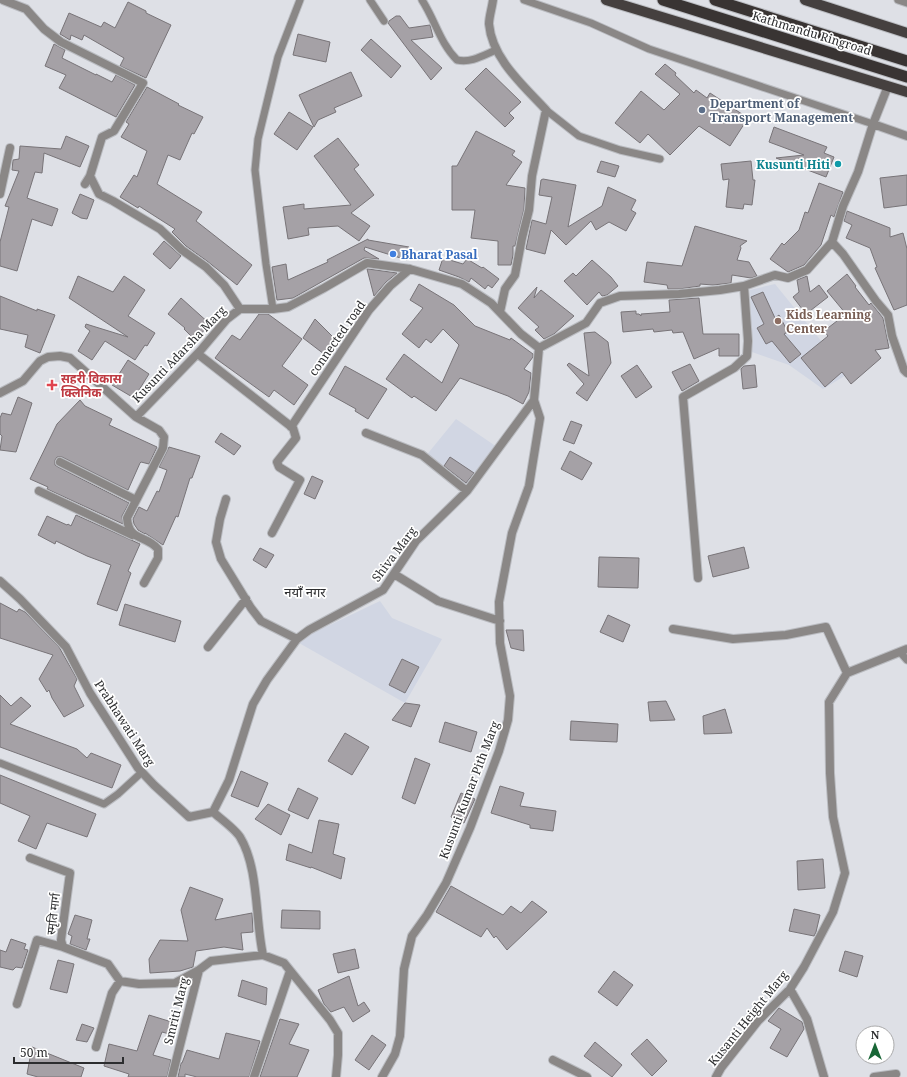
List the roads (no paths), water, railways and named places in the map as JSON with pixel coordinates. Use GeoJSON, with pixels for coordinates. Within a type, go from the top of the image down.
{"type":"FeatureCollection","features":[{"type":"Feature","properties":{"kind":"highway","name":"Kathmandu Ringroad"},"geometry":{"type":"LineString","coordinates":[[663,0],[907,77]]}},
{"type":"Feature","properties":{"kind":"highway","name":"Kathmandu Ringroad"},"geometry":{"type":"LineString","coordinates":[[714,0],[907,61]]}},
{"type":"Feature","properties":{"kind":"main road"},"geometry":{"type":"LineString","coordinates":[[606,0],[907,92]]}},
{"type":"Feature","properties":{"kind":"main road"},"geometry":{"type":"LineString","coordinates":[[805,0],[907,34]]}},
{"type":"Feature","properties":{"kind":"street"},"geometry":{"type":"LineString","coordinates":[[3,0],[26,10],[44,29],[61,42],[143,83],[114,131],[102,137],[90,176],[85,184]]}},
{"type":"Feature","properties":{"kind":"street"},"geometry":{"type":"LineString","coordinates":[[493,0],[489,24],[496,50],[514,75],[546,110],[532,176],[529,210],[515,275],[505,289],[500,312]]}},
{"type":"Feature","properties":{"kind":"street"},"geometry":{"type":"LineString","coordinates":[[539,348],[586,322],[600,303],[620,296],[679,294],[744,286],[775,275],[788,278],[808,270],[832,242],[843,206],[858,172],[873,124],[888,86]]}},
{"type":"Feature","properties":{"kind":"street"},"geometry":{"type":"LineString","coordinates":[[873,124],[907,136]]}},
{"type":"Feature","properties":{"kind":"street"},"geometry":{"type":"LineString","coordinates":[[0,194],[10,148]]}},
{"type":"Feature","properties":{"kind":"street"},"geometry":{"type":"LineString","coordinates":[[90,176],[99,194],[160,229],[182,250],[206,267],[224,285],[240,309]]}},
{"type":"Feature","properties":{"kind":"street"},"geometry":{"type":"LineString","coordinates":[[832,242],[843,254],[876,301],[888,315],[892,336],[904,370],[907,373]]}},
{"type":"Feature","properties":{"kind":"street","name":"Kusunti Adarsha Marg"},"geometry":{"type":"LineString","coordinates":[[136,417],[198,354],[227,319],[240,309],[273,309],[288,307],[367,263],[410,269],[462,284],[491,303],[521,334],[539,348]]}},
{"type":"Feature","properties":{"kind":"street","name":"connected road"},"geometry":{"type":"LineString","coordinates":[[291,427],[369,310],[390,286],[410,269]]}},
{"type":"Feature","properties":{"kind":"street"},"geometry":{"type":"LineString","coordinates":[[698,578],[683,397],[734,368],[747,356],[748,341],[744,286]]}},
{"type":"Feature","properties":{"kind":"street","name":"Kusunti Kumar Pith Marg"},"geometry":{"type":"LineString","coordinates":[[382,1077],[395,1054],[400,1036],[404,968],[412,936],[427,916],[445,887],[470,828],[499,751],[508,720],[510,696],[500,643],[499,602],[512,533],[529,486],[540,418],[534,400],[539,348]]}},
{"type":"Feature","properties":{"kind":"street"},"geometry":{"type":"LineString","coordinates":[[198,354],[291,427],[296,434],[296,438],[277,462],[277,465],[300,480],[272,533]]}},
{"type":"Feature","properties":{"kind":"street"},"geometry":{"type":"LineString","coordinates":[[0,393],[23,381],[40,361],[48,357],[60,356],[70,358],[136,417],[159,430],[164,437],[163,448],[127,518],[127,526],[133,535]]}},
{"type":"Feature","properties":{"kind":"street","name":"Shiva Marg"},"geometry":{"type":"LineString","coordinates":[[213,812],[229,780],[253,704],[267,680],[297,639],[309,630],[383,590],[416,541],[467,491],[534,400]]}},
{"type":"Feature","properties":{"kind":"street"},"geometry":{"type":"LineString","coordinates":[[366,433],[422,455],[467,491]]}},
{"type":"Feature","properties":{"kind":"street"},"geometry":{"type":"LineString","coordinates":[[60,462],[136,500]]}},
{"type":"Feature","properties":{"kind":"street"},"geometry":{"type":"LineString","coordinates":[[39,491],[152,543],[158,549],[158,558],[144,583]]}},
{"type":"Feature","properties":{"kind":"street"},"geometry":{"type":"LineString","coordinates":[[226,499],[220,519],[216,542],[221,559],[261,621],[297,639]]}},
{"type":"Feature","properties":{"kind":"street"},"geometry":{"type":"LineString","coordinates":[[394,574],[438,601],[500,621]]}},
{"type":"Feature","properties":{"kind":"street","name":"Prabhawati Marg"},"geometry":{"type":"LineString","coordinates":[[0,581],[20,599],[66,647],[90,692],[142,772],[189,817],[213,812]]}},
{"type":"Feature","properties":{"kind":"street"},"geometry":{"type":"LineString","coordinates":[[208,646],[246,599]]}},
{"type":"Feature","properties":{"kind":"street"},"geometry":{"type":"LineString","coordinates":[[673,629],[733,639],[786,635],[826,627],[847,673],[903,651]]}},
{"type":"Feature","properties":{"kind":"street","name":"Kusanti Height Marg"},"geometry":{"type":"LineString","coordinates":[[716,1077],[721,1068],[758,1021],[790,989],[804,967],[833,912],[846,873],[833,817],[830,773],[829,702],[847,673]]}},
{"type":"Feature","properties":{"kind":"street"},"geometry":{"type":"LineString","coordinates":[[213,812],[240,836],[251,864],[263,955],[284,963],[330,1020],[338,1034],[336,1077]]}},
{"type":"Feature","properties":{"kind":"street","name":"स्मृति मार्ग"},"geometry":{"type":"LineString","coordinates":[[30,858],[70,873],[61,940],[63,947],[108,964],[120,981]]}},
{"type":"Feature","properties":{"kind":"street"},"geometry":{"type":"LineString","coordinates":[[18,1004],[37,940],[63,947]]}},
{"type":"Feature","properties":{"kind":"street","name":"Smriti Marg"},"geometry":{"type":"LineString","coordinates":[[172,1077],[199,970],[210,961],[263,955]]}},
{"type":"Feature","properties":{"kind":"street"},"geometry":{"type":"LineString","coordinates":[[96,1047],[112,994],[120,981],[139,984],[175,983],[199,970]]}},
{"type":"Feature","properties":{"kind":"street"},"geometry":{"type":"LineString","coordinates":[[254,1077],[290,971]]}},
{"type":"Feature","properties":{"kind":"street"},"geometry":{"type":"LineString","coordinates":[[790,989],[808,1019],[824,1077]]}},
{"type":"Feature","properties":{"kind":"street"},"geometry":{"type":"LineString","coordinates":[[553,1060],[587,1077]]}},
{"type":"Feature","properties":{"kind":"street"},"geometry":{"type":"LineString","coordinates":[[874,1077],[896,1074]]}},
{"type":"Feature","properties":{"kind":"lane"},"geometry":{"type":"LineString","coordinates":[[273,309],[255,170],[257,147],[264,110],[278,57],[300,0]]}},
{"type":"Feature","properties":{"kind":"lane"},"geometry":{"type":"LineString","coordinates":[[370,0],[384,21]]}},
{"type":"Feature","properties":{"kind":"lane"},"geometry":{"type":"LineString","coordinates":[[422,0],[437,26],[442,40],[457,60],[473,60],[496,50]]}},
{"type":"Feature","properties":{"kind":"lane"},"geometry":{"type":"LineString","coordinates":[[524,0],[591,23],[649,50],[873,124]]}},
{"type":"Feature","properties":{"kind":"lane"},"geometry":{"type":"LineString","coordinates":[[898,0],[907,3]]}},
{"type":"Feature","properties":{"kind":"lane"},"geometry":{"type":"LineString","coordinates":[[546,110],[579,136],[620,150],[660,159]]}},
{"type":"Feature","properties":{"kind":"lane"},"geometry":{"type":"LineString","coordinates":[[903,651],[907,660]]}},
{"type":"Feature","properties":{"kind":"lane"},"geometry":{"type":"LineString","coordinates":[[0,763],[104,804],[118,794],[142,772]]}},
{"type":"Feature","properties":{"kind":"place","name":"Department of Transport Management"},"geometry":{"type":"Point","coordinates":[702,110]}},
{"type":"Feature","properties":{"kind":"place","name":"Kusunti Hiti"},"geometry":{"type":"Point","coordinates":[838,164]}},
{"type":"Feature","properties":{"kind":"place","name":"Bharat Pasal"},"geometry":{"type":"Point","coordinates":[393,254]}},
{"type":"Feature","properties":{"kind":"place","name":"Kids Learning Center"},"geometry":{"type":"Point","coordinates":[778,321]}},
{"type":"Feature","properties":{"kind":"place","name":"सहरी विकास क्लिनिक"},"geometry":{"type":"Point","coordinates":[52,385]}},
{"type":"Feature","properties":{"kind":"district","name":"नयाँ नगर"},"geometry":{"type":"Point","coordinates":[305,592]}}]}
